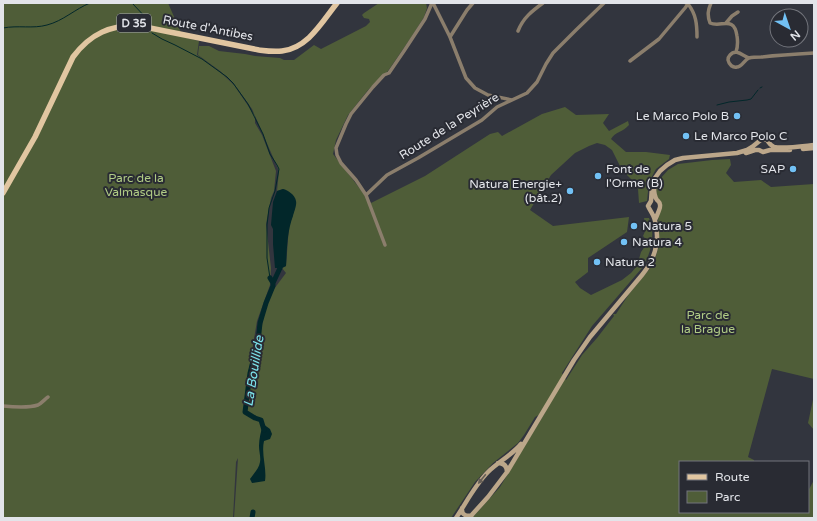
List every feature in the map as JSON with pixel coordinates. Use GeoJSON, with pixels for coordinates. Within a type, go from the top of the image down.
{"type":"FeatureCollection","features":[{"type":"Feature","properties":{"kind":"main road","name":"Route d'Antibes"},"geometry":{"type":"LineString","coordinates":[[3,187],[31,140],[71,56],[86,39],[99,31],[114,26],[140,24],[156,26],[258,48],[270,50],[282,49],[294,46],[306,38],[334,3]]}},
{"type":"Feature","properties":{"kind":"main road","name":"Route d'Antibes"},"geometry":{"type":"LineString","coordinates":[[3,192],[35,137],[73,58],[82,46],[100,33],[120,26],[140,26],[271,52],[283,51],[295,48],[307,39],[337,3]]}},
{"type":"Feature","properties":{"kind":"main road"},"geometry":{"type":"LineString","coordinates":[[462,508],[464,515],[471,517],[498,485],[574,360],[590,337],[650,264],[656,247],[656,235],[655,220],[648,206],[651,202],[652,187],[655,178],[660,171],[667,165],[680,159],[733,154],[747,150],[757,144],[760,140],[764,139],[774,147],[814,145]]}},
{"type":"Feature","properties":{"kind":"main road"},"geometry":{"type":"LineString","coordinates":[[757,144],[759,150]]}},
{"type":"Feature","properties":{"kind":"main road"},"geometry":{"type":"LineString","coordinates":[[767,150],[769,144]]}},
{"type":"Feature","properties":{"kind":"main road"},"geometry":{"type":"LineString","coordinates":[[655,220],[660,204],[655,197],[655,184],[662,172],[672,164],[684,160],[738,155],[755,150],[763,152],[767,150],[814,148]]}},
{"type":"Feature","properties":{"kind":"main road"},"geometry":{"type":"LineString","coordinates":[[651,202],[654,200],[657,201]]}},
{"type":"Feature","properties":{"kind":"main road"},"geometry":{"type":"LineString","coordinates":[[651,212],[658,212]]}},
{"type":"Feature","properties":{"kind":"main road"},"geometry":{"type":"LineString","coordinates":[[456,518],[480,481],[498,463],[519,447],[530,433]]}},
{"type":"Feature","properties":{"kind":"main road"},"geometry":{"type":"LineString","coordinates":[[498,463],[505,465],[507,472]]}},
{"type":"Feature","properties":{"kind":"street"},"geometry":{"type":"LineString","coordinates":[[433,3],[450,37],[466,78],[475,88],[488,95],[512,100]]}},
{"type":"Feature","properties":{"kind":"street"},"geometry":{"type":"LineString","coordinates":[[385,245],[366,195],[356,180],[341,163],[337,155],[336,148],[351,114],[373,87],[384,75],[388,73],[425,19],[433,3]]}},
{"type":"Feature","properties":{"kind":"street"},"geometry":{"type":"LineString","coordinates":[[450,37],[466,10],[473,3]]}},
{"type":"Feature","properties":{"kind":"street"},"geometry":{"type":"LineString","coordinates":[[518,31],[524,20],[531,12],[543,3]]}},
{"type":"Feature","properties":{"kind":"street","name":"Route de la Peyrière"},"geometry":{"type":"LineString","coordinates":[[366,195],[387,176],[473,126],[497,107],[527,93],[537,82],[553,53],[604,3]]}},
{"type":"Feature","properties":{"kind":"street"},"geometry":{"type":"LineString","coordinates":[[711,3],[708,12],[710,23],[726,23],[736,29],[738,44],[736,52]]}},
{"type":"Feature","properties":{"kind":"street"},"geometry":{"type":"LineString","coordinates":[[630,61],[659,38],[687,4],[691,8],[696,18],[698,37]]}},
{"type":"Feature","properties":{"kind":"street"},"geometry":{"type":"LineString","coordinates":[[726,23],[738,12]]}},
{"type":"Feature","properties":{"kind":"street"},"geometry":{"type":"LineString","coordinates":[[749,58],[738,67],[732,66],[728,60],[729,55],[736,52],[749,58],[814,53]]}},
{"type":"Feature","properties":{"kind":"street"},"geometry":{"type":"LineString","coordinates":[[741,54],[744,58],[741,65]]}},
{"type":"Feature","properties":{"kind":"street"},"geometry":{"type":"LineString","coordinates":[[3,406],[19,407],[36,405],[48,397]]}},
{"type":"Feature","properties":{"kind":"green space"},"geometry":{"type":"Polygon","coordinates":[[[3,3],[168,3],[183,37],[199,41],[197,55],[220,72],[234,85],[255,116],[255,123],[262,135],[276,171],[274,191],[271,198],[266,224],[271,268],[270,285],[257,321],[247,381],[245,406],[268,297],[286,273],[282,268],[286,266],[289,226],[295,208],[283,189],[277,191],[279,171],[252,109],[234,84],[220,71],[198,55],[199,46],[209,46],[219,51],[294,60],[314,45],[321,49],[366,26],[370,22],[369,19],[364,18],[362,15],[379,3],[426,3],[427,8],[424,17],[412,36],[388,71],[368,90],[348,115],[336,140],[333,154],[371,203],[425,176],[490,134],[498,132],[502,136],[542,114],[565,107],[576,115],[609,114],[603,123],[609,131],[628,121],[629,125],[611,139],[626,152],[646,152],[670,155],[669,159],[656,169],[649,182],[647,201],[639,203],[638,189],[633,181],[622,170],[612,150],[605,145],[597,143],[589,146],[575,153],[551,175],[530,210],[553,226],[629,217],[627,232],[588,258],[588,272],[575,282],[580,288],[591,295],[622,280],[637,266],[641,252],[648,242],[643,236],[646,229],[644,218],[649,218],[651,224],[652,244],[648,257],[642,268],[592,326],[562,373],[566,380],[582,355],[614,316],[613,314],[616,314],[629,294],[652,266],[659,246],[658,216],[661,209],[657,199],[656,189],[660,179],[668,170],[678,164],[730,159],[731,165],[726,173],[734,182],[761,180],[771,187],[814,184],[814,379],[772,369],[748,457],[754,461],[679,461],[679,513],[809,513],[809,489],[814,480],[814,518],[472,518],[500,487],[546,411],[535,417],[518,443],[493,463],[475,482],[451,518],[234,518],[238,458],[236,462],[233,518],[3,518],[3,3]]]}},
{"type":"Feature","properties":{"kind":"green space"},"geometry":{"type":"Polygon","coordinates":[[[814,395],[814,430],[808,423],[814,395]]]}},
{"type":"Feature","properties":{"kind":"shaded area"},"geometry":{"type":"Polygon","coordinates":[[[283,189],[293,195],[296,204],[288,234],[286,266],[282,268],[275,268],[273,229],[271,225],[273,202],[277,191],[283,189]]]}},
{"type":"Feature","properties":{"kind":"shaded area"},"geometry":{"type":"Polygon","coordinates":[[[263,424],[270,429],[272,434],[270,439],[264,441],[263,446],[265,481],[252,483],[250,479],[260,462],[259,443],[263,424]]]}},
{"type":"Feature","properties":{"kind":"waterway"},"geometry":{"type":"LineString","coordinates":[[3,28],[36,27],[47,25],[58,21],[90,3]]}},
{"type":"Feature","properties":{"kind":"waterway"},"geometry":{"type":"LineString","coordinates":[[132,3],[149,21]]}},
{"type":"Feature","properties":{"kind":"waterway"},"geometry":{"type":"LineString","coordinates":[[152,33],[202,59],[227,77],[248,104],[263,134],[270,154],[279,169],[275,191],[269,208],[267,225],[267,258],[270,278]]}},
{"type":"Feature","properties":{"kind":"waterway"},"geometry":{"type":"LineString","coordinates":[[717,105],[751,99],[758,90]]}},
{"type":"Feature","properties":{"kind":"waterway"},"geometry":{"type":"LineString","coordinates":[[273,283],[280,268]]}},
{"type":"Feature","properties":{"kind":"waterway","name":"La Bouillide"},"geometry":{"type":"LineString","coordinates":[[264,430],[261,420],[245,412],[250,373],[258,342],[260,323],[273,286],[270,278]]}},
{"type":"Feature","properties":{"kind":"waterway","name":"La Bouillide"},"geometry":{"type":"LineString","coordinates":[[252,518],[253,512]]}},
{"type":"Feature","properties":{"kind":"place","name":"Le Marco Polo B"},"geometry":{"type":"Point","coordinates":[737,116]}},
{"type":"Feature","properties":{"kind":"place","name":"Le Marco Polo C"},"geometry":{"type":"Point","coordinates":[686,136]}},
{"type":"Feature","properties":{"kind":"place","name":"SAP"},"geometry":{"type":"Point","coordinates":[793,169]}},
{"type":"Feature","properties":{"kind":"place","name":"Font de l'Orme (B)"},"geometry":{"type":"Point","coordinates":[598,176]}},
{"type":"Feature","properties":{"kind":"place","name":"Natura Energie+ (bât.2)"},"geometry":{"type":"Point","coordinates":[570,191]}},
{"type":"Feature","properties":{"kind":"place","name":"Natura 5"},"geometry":{"type":"Point","coordinates":[634,226]}},
{"type":"Feature","properties":{"kind":"place","name":"Natura 4"},"geometry":{"type":"Point","coordinates":[624,242]}},
{"type":"Feature","properties":{"kind":"place","name":"Natura 2"},"geometry":{"type":"Point","coordinates":[597,262]}},
{"type":"Feature","properties":{"kind":"park label","name":"Parc de la Valmasque"},"geometry":{"type":"Point","coordinates":[136,185]}},
{"type":"Feature","properties":{"kind":"park label","name":"Parc de la Brague"},"geometry":{"type":"Point","coordinates":[708,322]}}]}
